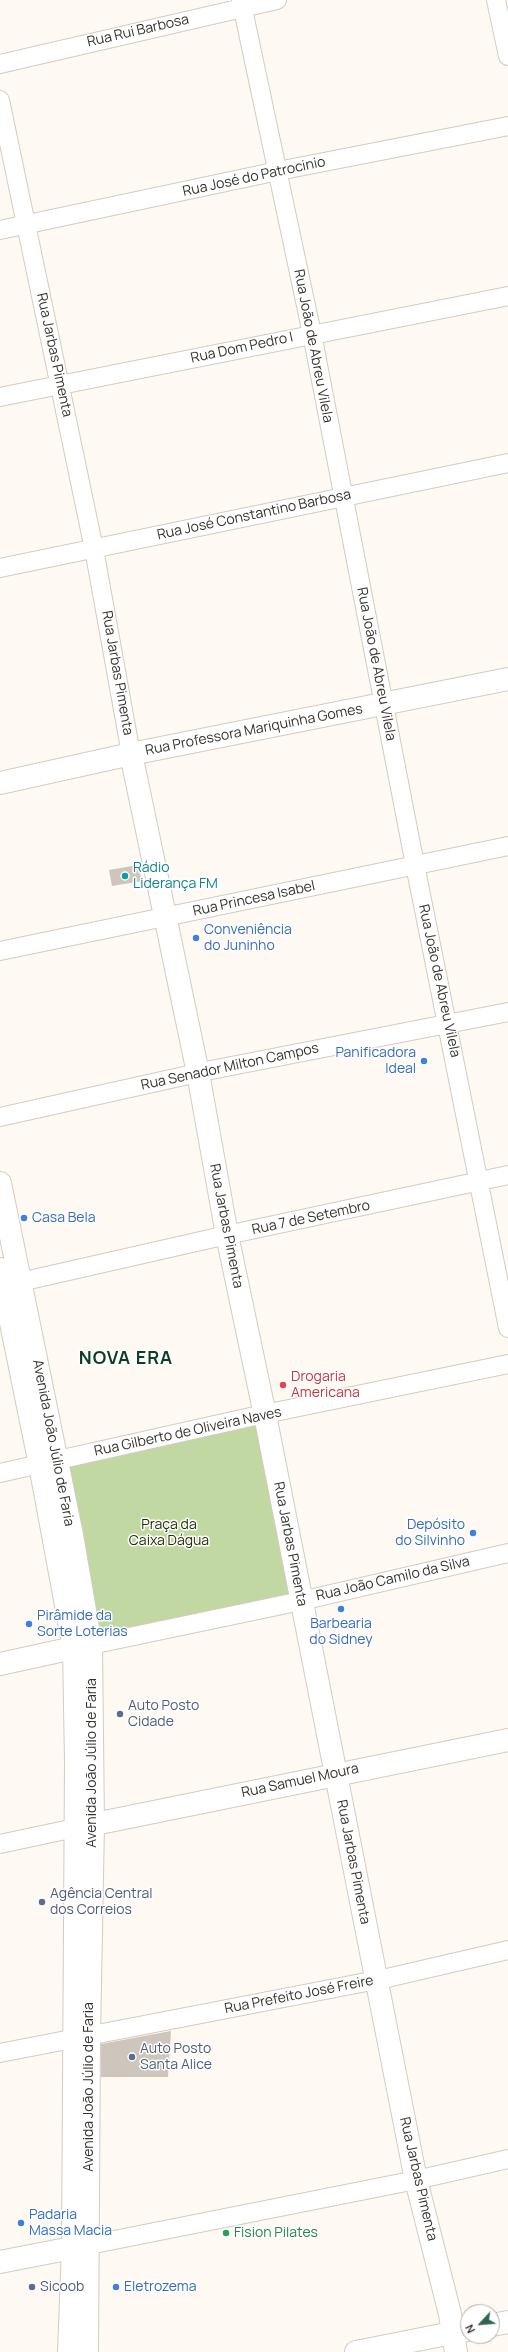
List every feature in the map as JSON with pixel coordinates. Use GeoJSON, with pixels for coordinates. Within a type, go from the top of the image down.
{"type":"FeatureCollection","features":[{"type":"Feature","properties":{"kind":"street","name":"Rua Rui Barbosa"},"geometry":{"type":"LineString","coordinates":[[0,64],[242,3],[277,0]]}},
{"type":"Feature","properties":{"kind":"street"},"geometry":{"type":"LineString","coordinates":[[496,0],[508,56]]}},
{"type":"Feature","properties":{"kind":"street","name":"Rua João de Abreu Vilela"},"geometry":{"type":"LineString","coordinates":[[242,3],[312,334],[414,865],[448,1024],[508,1328]]}},
{"type":"Feature","properties":{"kind":"street","name":"Rua Jarbas Pimenta"},"geometry":{"type":"LineString","coordinates":[[0,100],[61,385],[94,549],[131,754],[198,1073],[227,1235],[265,1415],[416,2180],[459,2338]]}},
{"type":"Feature","properties":{"kind":"street","name":"Rua José do Patrocinio"},"geometry":{"type":"LineString","coordinates":[[0,230],[278,171],[508,126]]}},
{"type":"Feature","properties":{"kind":"street","name":"Rua Dom Pedro I"},"geometry":{"type":"LineString","coordinates":[[0,397],[508,296]]}},
{"type":"Feature","properties":{"kind":"street","name":"Rua José Constantino Barbosa"},"geometry":{"type":"LineString","coordinates":[[0,568],[508,463]]}},
{"type":"Feature","properties":{"kind":"street","name":"Rua Professora Mariquinha Gomes"},"geometry":{"type":"LineString","coordinates":[[0,783],[131,754],[384,705],[508,679]]}},
{"type":"Feature","properties":{"kind":"street","name":"Rua Princesa Isabel"},"geometry":{"type":"LineString","coordinates":[[0,951],[508,846]]}},
{"type":"Feature","properties":{"kind":"street","name":"Rua Senador Milton Campos"},"geometry":{"type":"LineString","coordinates":[[0,1117],[198,1073],[508,1012]]}},
{"type":"Feature","properties":{"kind":"street","name":"Rua 7 de Setembro"},"geometry":{"type":"LineString","coordinates":[[6,1281],[508,1175]]}},
{"type":"Feature","properties":{"kind":"street","name":"Avenida João Júlio de Faria"},"geometry":{"type":"LineString","coordinates":[[0,1183],[6,1281],[48,1463],[82,1646],[84,1713],[84,1827],[81,2037],[81,2246],[87,2352]]}},
{"type":"Feature","properties":{"kind":"street","name":"Rua Gilberto de Oliveira Naves"},"geometry":{"type":"LineString","coordinates":[[0,1473],[508,1364]]}},
{"type":"Feature","properties":{"kind":"street","name":"Rua João Camilo da Silva"},"geometry":{"type":"LineString","coordinates":[[0,1664],[301,1601],[508,1552]]}},
{"type":"Feature","properties":{"kind":"street","name":"Rua Samuel Moura"},"geometry":{"type":"LineString","coordinates":[[0,1844],[335,1774],[508,1740]]}},
{"type":"Feature","properties":{"kind":"street","name":"Rua Prefeito José Freire"},"geometry":{"type":"LineString","coordinates":[[0,2052],[376,1980],[508,1950]]}},
{"type":"Feature","properties":{"kind":"street"},"geometry":{"type":"LineString","coordinates":[[0,2262],[416,2180],[508,2159]]}},
{"type":"Feature","properties":{"kind":"street","name":"Avenida João Júlio de Faria"},"geometry":{"type":"LineString","coordinates":[[69,2352],[81,2246]]}},
{"type":"Feature","properties":{"kind":"street"},"geometry":{"type":"LineString","coordinates":[[356,2352],[459,2338]]}},
{"type":"Feature","properties":{"kind":"green space","name":"Praça da Caixa Dágua"},"geometry":{"type":"Polygon","coordinates":[[[264,1424],[294,1596],[93,1638],[62,1464],[264,1424]]]}},
{"type":"Feature","properties":{"kind":"building","name":"Rádio Liderança FM"},"geometry":{"type":"Polygon","coordinates":[[[138,865],[142,881],[112,886],[109,870],[138,865]]]}},
{"type":"Feature","properties":{"kind":"building","name":"Auto Posto Santa Alice"},"geometry":{"type":"Polygon","coordinates":[[[171,2031],[168,2077],[101,2077],[101,2044],[171,2031]]]}},
{"type":"Feature","properties":{"kind":"place","name":"Rádio Liderança FM"},"geometry":{"type":"Point","coordinates":[125,876]}},
{"type":"Feature","properties":{"kind":"place","name":"Conveniência do Juninho"},"geometry":{"type":"Point","coordinates":[196,938]}},
{"type":"Feature","properties":{"kind":"place","name":"Panificadora Ideal"},"geometry":{"type":"Point","coordinates":[424,1061]}},
{"type":"Feature","properties":{"kind":"place","name":"Casa Bela"},"geometry":{"type":"Point","coordinates":[24,1218]}},
{"type":"Feature","properties":{"kind":"place","name":"Drogaria Americana"},"geometry":{"type":"Point","coordinates":[283,1385]}},
{"type":"Feature","properties":{"kind":"place","name":"Depósito do Silvinho"},"geometry":{"type":"Point","coordinates":[473,1533]}},
{"type":"Feature","properties":{"kind":"place","name":"Barbearia do Sidney"},"geometry":{"type":"Point","coordinates":[341,1609]}},
{"type":"Feature","properties":{"kind":"place","name":"Pirâmide da Sorte Loterias"},"geometry":{"type":"Point","coordinates":[29,1624]}},
{"type":"Feature","properties":{"kind":"place","name":"Auto Posto Cidade"},"geometry":{"type":"Point","coordinates":[120,1714]}},
{"type":"Feature","properties":{"kind":"place","name":"Agência Central dos Correios"},"geometry":{"type":"Point","coordinates":[42,1902]}},
{"type":"Feature","properties":{"kind":"place","name":"Auto Posto Santa Alice"},"geometry":{"type":"Point","coordinates":[132,2057]}},
{"type":"Feature","properties":{"kind":"place","name":"Padaria Massa Macia"},"geometry":{"type":"Point","coordinates":[21,2223]}},
{"type":"Feature","properties":{"kind":"place","name":"Fision Pilates"},"geometry":{"type":"Point","coordinates":[226,2233]}},
{"type":"Feature","properties":{"kind":"place","name":"Sicoob"},"geometry":{"type":"Point","coordinates":[32,2287]}},
{"type":"Feature","properties":{"kind":"place","name":"Eletrozema"},"geometry":{"type":"Point","coordinates":[116,2287]}},
{"type":"Feature","properties":{"kind":"district","name":"NOVA ERA"},"geometry":{"type":"Point","coordinates":[126,1359]}}]}
